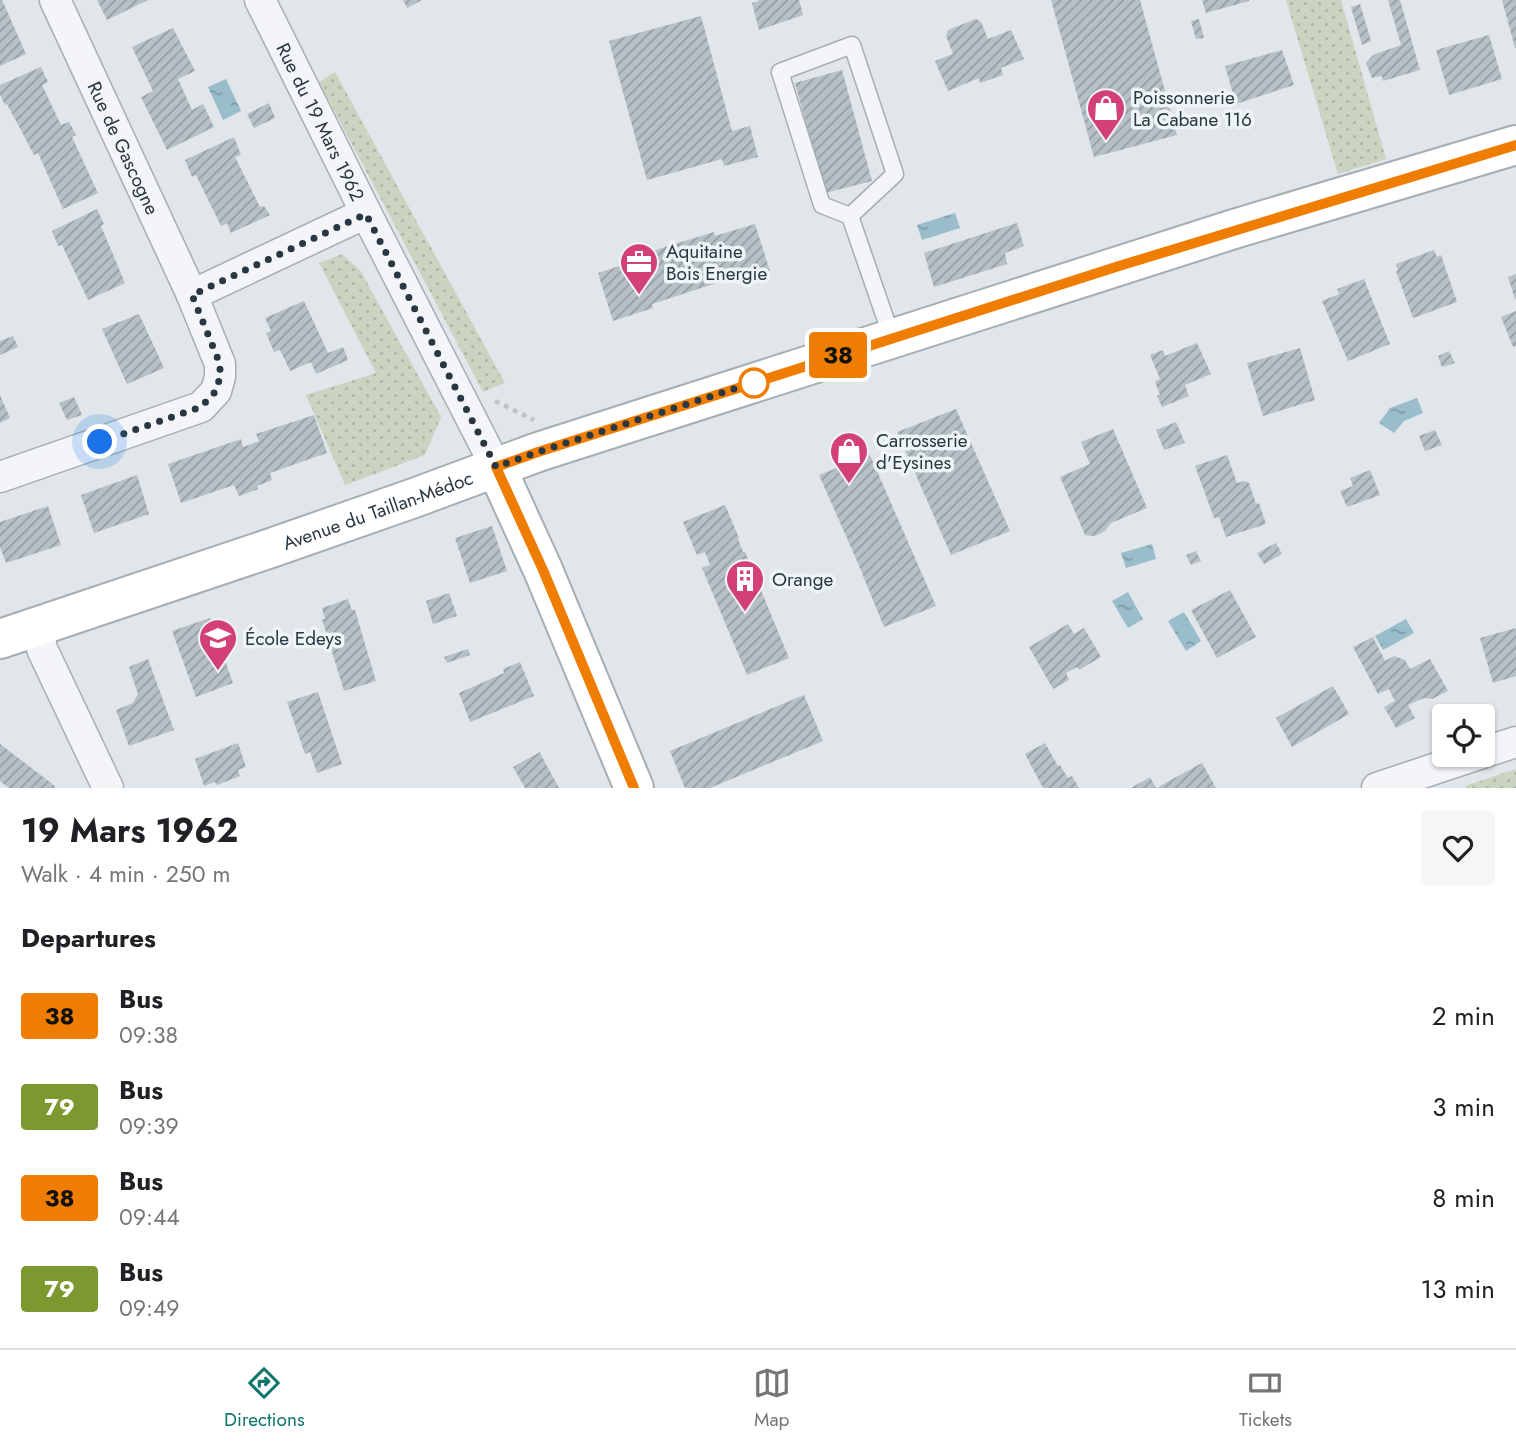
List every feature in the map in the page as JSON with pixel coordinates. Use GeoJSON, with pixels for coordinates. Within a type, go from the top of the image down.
{"type":"FeatureCollection","features":[{"type":"Feature","properties":{"kind":"street","name":"Rue de Gascogne"},"geometry":{"type":"LineString","coordinates":[[0,477],[201,407],[216,391],[220,377],[220,364],[192,295],[55,0]]}},
{"type":"Feature","properties":{"kind":"street","name":"Rue du 19 Mars 1962"},"geometry":{"type":"LineString","coordinates":[[260,0],[496,467]]}},
{"type":"Feature","properties":{"kind":"street","name":"Avenue du Taillan-Médoc"},"geometry":{"type":"LineString","coordinates":[[0,639],[336,526],[538,452],[1234,229],[1516,145]]}},
{"type":"Feature","properties":{"kind":"street"},"geometry":{"type":"LineString","coordinates":[[192,295],[366,214]]}},
{"type":"Feature","properties":{"kind":"street"},"geometry":{"type":"LineString","coordinates":[[496,467],[543,570],[634,788]]}},
{"type":"Feature","properties":{"kind":"street"},"geometry":{"type":"LineString","coordinates":[[38,626],[42,649],[108,788]]}},
{"type":"Feature","properties":{"kind":"street"},"geometry":{"type":"LineString","coordinates":[[1495,749],[1516,742]]}},
{"type":"Feature","properties":{"kind":"street"},"geometry":{"type":"LineString","coordinates":[[1377,788],[1441,767]]}},
{"type":"Feature","properties":{"kind":"lane"},"geometry":{"type":"LineString","coordinates":[[850,216],[895,174],[852,44],[780,72],[822,205],[850,216],[892,338]]}},
{"type":"Feature","properties":{"kind":"path"},"geometry":{"type":"LineString","coordinates":[[490,390],[496,402],[546,425]]}},
{"type":"Feature","properties":{"kind":"green space"},"geometry":{"type":"Polygon","coordinates":[[[1286,0],[1341,0],[1386,159],[1338,174],[1286,0]]]}},
{"type":"Feature","properties":{"kind":"green space"},"geometry":{"type":"Polygon","coordinates":[[[335,72],[505,383],[483,392],[319,82],[335,72]]]}},
{"type":"Feature","properties":{"kind":"green space"},"geometry":{"type":"Polygon","coordinates":[[[342,254],[360,270],[441,417],[425,455],[345,485],[306,395],[376,373],[319,263],[342,254]]]}},
{"type":"Feature","properties":{"kind":"green space"},"geometry":{"type":"Polygon","coordinates":[[[1516,769],[1516,788],[1465,786],[1516,769]]]}},
{"type":"Feature","properties":{"kind":"water"},"geometry":{"type":"Polygon","coordinates":[[[226,79],[241,111],[223,120],[208,87],[226,79]]]}},
{"type":"Feature","properties":{"kind":"water"},"geometry":{"type":"Polygon","coordinates":[[[955,213],[960,228],[922,240],[917,225],[955,213]]]}},
{"type":"Feature","properties":{"kind":"water"},"geometry":{"type":"Polygon","coordinates":[[[1417,398],[1423,413],[1404,421],[1394,433],[1379,423],[1390,408],[1417,398]]]}},
{"type":"Feature","properties":{"kind":"water"},"geometry":{"type":"Polygon","coordinates":[[[1152,544],[1156,559],[1126,568],[1121,553],[1152,544]]]}},
{"type":"Feature","properties":{"kind":"water"},"geometry":{"type":"Polygon","coordinates":[[[1128,592],[1143,619],[1128,628],[1112,601],[1128,592]]]}},
{"type":"Feature","properties":{"kind":"water"},"geometry":{"type":"Polygon","coordinates":[[[1184,612],[1201,641],[1186,651],[1168,621],[1184,612]]]}},
{"type":"Feature","properties":{"kind":"water"},"geometry":{"type":"Polygon","coordinates":[[[1406,619],[1414,633],[1383,650],[1375,636],[1406,619]]]}},
{"type":"Feature","properties":{"kind":"building"},"geometry":{"type":"Polygon","coordinates":[[[0,0],[26,54],[0,66],[0,0]]]}},
{"type":"Feature","properties":{"kind":"building"},"geometry":{"type":"Polygon","coordinates":[[[97,0],[148,0],[107,20],[97,0]]]}},
{"type":"Feature","properties":{"kind":"building"},"geometry":{"type":"Polygon","coordinates":[[[403,0],[422,0],[407,8],[403,0]]]}},
{"type":"Feature","properties":{"kind":"building"},"geometry":{"type":"Polygon","coordinates":[[[758,0],[799,0],[803,15],[759,30],[752,3],[758,0]]]}},
{"type":"Feature","properties":{"kind":"building"},"geometry":{"type":"Polygon","coordinates":[[[1051,0],[1140,0],[1177,135],[1094,157],[1051,0]]]}},
{"type":"Feature","properties":{"kind":"building"},"geometry":{"type":"Polygon","coordinates":[[[1202,0],[1249,0],[1249,1],[1206,13],[1202,0]]]}},
{"type":"Feature","properties":{"kind":"building"},"geometry":{"type":"Polygon","coordinates":[[[1388,0],[1400,0],[1420,70],[1383,81],[1382,76],[1372,78],[1366,63],[1373,55],[1401,45],[1388,0]]]}},
{"type":"Feature","properties":{"kind":"building"},"geometry":{"type":"Polygon","coordinates":[[[1502,0],[1516,0],[1516,48],[1515,48],[1502,0]]]}},
{"type":"Feature","properties":{"kind":"building"},"geometry":{"type":"Polygon","coordinates":[[[1360,4],[1371,41],[1362,45],[1351,7],[1360,4]]]}},
{"type":"Feature","properties":{"kind":"building"},"geometry":{"type":"Polygon","coordinates":[[[701,16],[732,131],[750,126],[758,157],[724,166],[722,159],[647,180],[609,41],[701,16]]]}},
{"type":"Feature","properties":{"kind":"building"},"geometry":{"type":"Polygon","coordinates":[[[976,19],[981,22],[988,39],[1011,30],[1024,59],[1001,68],[1003,75],[980,83],[979,78],[948,91],[935,61],[953,54],[946,36],[948,30],[976,19]]]}},
{"type":"Feature","properties":{"kind":"building"},"geometry":{"type":"Polygon","coordinates":[[[1199,19],[1204,38],[1196,39],[1191,21],[1199,19]]]}},
{"type":"Feature","properties":{"kind":"building"},"geometry":{"type":"Polygon","coordinates":[[[173,28],[195,71],[178,79],[192,110],[203,104],[214,127],[167,150],[141,97],[153,91],[132,47],[173,28]]]}},
{"type":"Feature","properties":{"kind":"building"},"geometry":{"type":"Polygon","coordinates":[[[1489,35],[1502,79],[1449,95],[1436,50],[1489,35]]]}},
{"type":"Feature","properties":{"kind":"building"},"geometry":{"type":"Polygon","coordinates":[[[1282,50],[1294,85],[1236,104],[1225,66],[1282,50]]]}},
{"type":"Feature","properties":{"kind":"building"},"geometry":{"type":"Polygon","coordinates":[[[41,67],[48,82],[42,85],[61,125],[69,122],[76,135],[72,137],[98,193],[63,209],[38,153],[34,155],[0,95],[0,85],[41,67]]]}},
{"type":"Feature","properties":{"kind":"building"},"geometry":{"type":"Polygon","coordinates":[[[842,70],[872,181],[825,193],[795,83],[842,70]]]}},
{"type":"Feature","properties":{"kind":"building"},"geometry":{"type":"Polygon","coordinates":[[[269,103],[275,118],[254,128],[247,114],[269,103]]]}},
{"type":"Feature","properties":{"kind":"building"},"geometry":{"type":"Polygon","coordinates":[[[234,137],[241,155],[235,157],[260,207],[264,206],[270,215],[231,233],[227,223],[221,226],[196,175],[192,177],[185,160],[234,137]]]}},
{"type":"Feature","properties":{"kind":"building"},"geometry":{"type":"Polygon","coordinates":[[[97,209],[104,224],[101,226],[125,283],[88,300],[62,245],[58,246],[52,231],[97,209]]]}},
{"type":"Feature","properties":{"kind":"building"},"geometry":{"type":"Polygon","coordinates":[[[1017,223],[1024,246],[1005,253],[1007,264],[934,287],[924,253],[1017,223]]]}},
{"type":"Feature","properties":{"kind":"building"},"geometry":{"type":"Polygon","coordinates":[[[755,224],[770,271],[730,284],[729,279],[652,304],[653,308],[613,321],[598,273],[638,260],[637,256],[665,247],[714,232],[715,236],[755,224]]]}},
{"type":"Feature","properties":{"kind":"building"},"geometry":{"type":"Polygon","coordinates":[[[1434,250],[1437,257],[1441,255],[1457,302],[1413,318],[1396,271],[1396,264],[1434,250]]]}},
{"type":"Feature","properties":{"kind":"building"},"geometry":{"type":"Polygon","coordinates":[[[1516,274],[1516,299],[1515,299],[1508,277],[1516,274]]]}},
{"type":"Feature","properties":{"kind":"building"},"geometry":{"type":"Polygon","coordinates":[[[1364,279],[1390,344],[1348,361],[1322,301],[1339,294],[1337,289],[1364,279]]]}},
{"type":"Feature","properties":{"kind":"building"},"geometry":{"type":"Polygon","coordinates":[[[304,301],[328,353],[343,347],[348,360],[316,374],[311,362],[290,371],[280,350],[274,352],[266,333],[271,331],[265,318],[304,301]]]}},
{"type":"Feature","properties":{"kind":"building"},"geometry":{"type":"Polygon","coordinates":[[[1516,311],[1516,346],[1513,347],[1501,317],[1516,311]]]}},
{"type":"Feature","properties":{"kind":"building"},"geometry":{"type":"Polygon","coordinates":[[[139,314],[164,368],[127,384],[102,329],[139,314]]]}},
{"type":"Feature","properties":{"kind":"building"},"geometry":{"type":"Polygon","coordinates":[[[13,336],[18,347],[0,355],[0,341],[13,336]]]}},
{"type":"Feature","properties":{"kind":"building"},"geometry":{"type":"Polygon","coordinates":[[[1197,343],[1211,374],[1185,385],[1189,396],[1162,407],[1155,382],[1160,379],[1150,355],[1163,350],[1165,356],[1197,343]]]}},
{"type":"Feature","properties":{"kind":"building"},"geometry":{"type":"Polygon","coordinates":[[[1300,348],[1315,400],[1263,416],[1247,363],[1300,348]]]}},
{"type":"Feature","properties":{"kind":"building"},"geometry":{"type":"Polygon","coordinates":[[[1449,351],[1455,363],[1442,367],[1438,356],[1449,351]]]}},
{"type":"Feature","properties":{"kind":"building"},"geometry":{"type":"Polygon","coordinates":[[[0,395],[10,418],[0,423],[0,395]]]}},
{"type":"Feature","properties":{"kind":"building"},"geometry":{"type":"Polygon","coordinates":[[[74,397],[82,415],[67,420],[59,403],[74,397]]]}},
{"type":"Feature","properties":{"kind":"building"},"geometry":{"type":"Polygon","coordinates":[[[956,409],[1010,531],[951,555],[897,432],[956,409]]]}},
{"type":"Feature","properties":{"kind":"building"},"geometry":{"type":"Polygon","coordinates":[[[314,415],[327,453],[270,473],[272,480],[239,496],[234,485],[181,503],[168,464],[241,439],[243,447],[259,441],[256,434],[314,415]]]}},
{"type":"Feature","properties":{"kind":"building"},"geometry":{"type":"Polygon","coordinates":[[[1176,422],[1185,443],[1164,450],[1156,430],[1176,422]]]}},
{"type":"Feature","properties":{"kind":"building"},"geometry":{"type":"Polygon","coordinates":[[[1113,429],[1147,508],[1111,523],[1105,531],[1095,536],[1085,535],[1060,477],[1090,464],[1081,442],[1113,429]]]}},
{"type":"Feature","properties":{"kind":"building"},"geometry":{"type":"Polygon","coordinates":[[[1435,430],[1442,445],[1425,451],[1419,436],[1435,430]]]}},
{"type":"Feature","properties":{"kind":"building"},"geometry":{"type":"Polygon","coordinates":[[[870,455],[936,606],[884,627],[819,475],[870,455]]]}},
{"type":"Feature","properties":{"kind":"building"},"geometry":{"type":"Polygon","coordinates":[[[1227,455],[1237,483],[1249,483],[1266,524],[1226,537],[1219,517],[1214,518],[1195,466],[1227,455]]]}},
{"type":"Feature","properties":{"kind":"building"},"geometry":{"type":"Polygon","coordinates":[[[1370,470],[1380,495],[1347,507],[1340,491],[1353,486],[1350,478],[1370,470]]]}},
{"type":"Feature","properties":{"kind":"building"},"geometry":{"type":"Polygon","coordinates":[[[137,475],[149,514],[94,533],[81,495],[137,475]]]}},
{"type":"Feature","properties":{"kind":"building","name":"Orange"},"geometry":{"type":"Polygon","coordinates":[[[725,505],[789,658],[747,675],[702,568],[710,565],[705,552],[697,555],[683,522],[725,505]]]}},
{"type":"Feature","properties":{"kind":"building"},"geometry":{"type":"Polygon","coordinates":[[[48,506],[61,545],[6,563],[0,547],[0,522],[48,506]]]}},
{"type":"Feature","properties":{"kind":"building"},"geometry":{"type":"Polygon","coordinates":[[[492,526],[507,571],[470,583],[455,538],[492,526]]]}},
{"type":"Feature","properties":{"kind":"building"},"geometry":{"type":"Polygon","coordinates":[[[1276,543],[1282,554],[1264,564],[1257,553],[1276,543]]]}},
{"type":"Feature","properties":{"kind":"building"},"geometry":{"type":"Polygon","coordinates":[[[1196,551],[1201,561],[1191,565],[1186,555],[1196,551]]]}},
{"type":"Feature","properties":{"kind":"building"},"geometry":{"type":"Polygon","coordinates":[[[1230,590],[1256,637],[1217,658],[1191,610],[1230,590]]]}},
{"type":"Feature","properties":{"kind":"building"},"geometry":{"type":"Polygon","coordinates":[[[449,593],[457,616],[433,624],[426,601],[449,593]]]}},
{"type":"Feature","properties":{"kind":"building"},"geometry":{"type":"Polygon","coordinates":[[[348,599],[352,610],[355,610],[376,681],[344,691],[322,619],[325,619],[322,608],[348,599]]]}},
{"type":"Feature","properties":{"kind":"building"},"geometry":{"type":"Polygon","coordinates":[[[210,618],[233,683],[196,697],[172,631],[210,618]]]}},
{"type":"Feature","properties":{"kind":"building"},"geometry":{"type":"Polygon","coordinates":[[[1068,624],[1074,634],[1084,628],[1101,657],[1079,670],[1077,667],[1066,673],[1069,680],[1053,689],[1029,647],[1068,624]]]}},
{"type":"Feature","properties":{"kind":"building"},"geometry":{"type":"Polygon","coordinates":[[[1516,628],[1516,676],[1493,683],[1480,638],[1516,628]]]}},
{"type":"Feature","properties":{"kind":"building"},"geometry":{"type":"Polygon","coordinates":[[[1373,637],[1385,661],[1394,656],[1405,660],[1410,669],[1430,659],[1448,691],[1432,699],[1424,698],[1408,705],[1415,718],[1396,728],[1384,707],[1395,701],[1389,689],[1378,694],[1353,647],[1373,637]]]}},
{"type":"Feature","properties":{"kind":"building"},"geometry":{"type":"Polygon","coordinates":[[[468,649],[470,655],[447,663],[444,657],[468,649]]]}},
{"type":"Feature","properties":{"kind":"building"},"geometry":{"type":"Polygon","coordinates":[[[148,659],[174,730],[129,746],[116,710],[133,703],[138,694],[129,667],[148,659]]]}},
{"type":"Feature","properties":{"kind":"building"},"geometry":{"type":"Polygon","coordinates":[[[520,662],[534,696],[470,722],[459,693],[504,673],[503,669],[520,662]]]}},
{"type":"Feature","properties":{"kind":"building"},"geometry":{"type":"Polygon","coordinates":[[[1333,686],[1349,714],[1292,747],[1276,718],[1333,686]]]}},
{"type":"Feature","properties":{"kind":"building"},"geometry":{"type":"Polygon","coordinates":[[[318,692],[342,764],[317,773],[310,752],[305,754],[287,702],[318,692]]]}},
{"type":"Feature","properties":{"kind":"building"},"geometry":{"type":"Polygon","coordinates":[[[804,695],[823,741],[710,788],[685,788],[670,751],[804,695]]]}},
{"type":"Feature","properties":{"kind":"building"},"geometry":{"type":"Polygon","coordinates":[[[238,743],[246,767],[238,770],[240,776],[217,785],[215,782],[204,786],[195,759],[238,743]]]}},
{"type":"Feature","properties":{"kind":"building"},"geometry":{"type":"Polygon","coordinates":[[[1045,743],[1058,766],[1060,765],[1068,778],[1072,776],[1079,788],[1043,788],[1025,754],[1045,743]]]}},
{"type":"Feature","properties":{"kind":"building"},"geometry":{"type":"Polygon","coordinates":[[[0,744],[55,786],[54,788],[9,788],[0,781],[0,744]]]}},
{"type":"Feature","properties":{"kind":"building"},"geometry":{"type":"Polygon","coordinates":[[[540,752],[559,788],[525,788],[513,767],[540,752]]]}},
{"type":"Feature","properties":{"kind":"building"},"geometry":{"type":"Polygon","coordinates":[[[1202,763],[1216,788],[1157,788],[1169,781],[1202,763]]]}},
{"type":"Feature","properties":{"kind":"building"},"geometry":{"type":"Polygon","coordinates":[[[1150,777],[1156,788],[1131,788],[1150,777]]]}},
{"type":"Feature","properties":{"kind":"bus line","name":"38"},"geometry":{"type":"LineString","coordinates":[[634,788],[543,570],[496,467],[1234,229],[1516,145]]}},
{"type":"Feature","properties":{"kind":"place","name":"Poissonnerie La Cabane 116"},"geometry":{"type":"Point","coordinates":[1106,142]}},
{"type":"Feature","properties":{"kind":"place","name":"Aquitaine Bois Energie"},"geometry":{"type":"Point","coordinates":[639,296]}},
{"type":"Feature","properties":{"kind":"place","name":"Carrosserie d'Eysines"},"geometry":{"type":"Point","coordinates":[849,485]}},
{"type":"Feature","properties":{"kind":"place","name":"Orange"},"geometry":{"type":"Point","coordinates":[745,613]}},
{"type":"Feature","properties":{"kind":"place","name":"École Edeys"},"geometry":{"type":"Point","coordinates":[218,672]}},
{"type":"Feature","properties":{"kind":"route"},"geometry":{"type":"LineString","coordinates":[[100,442],[201,407],[216,391],[220,364],[192,295],[366,214],[496,467],[765,379],[754,383]]}}]}
